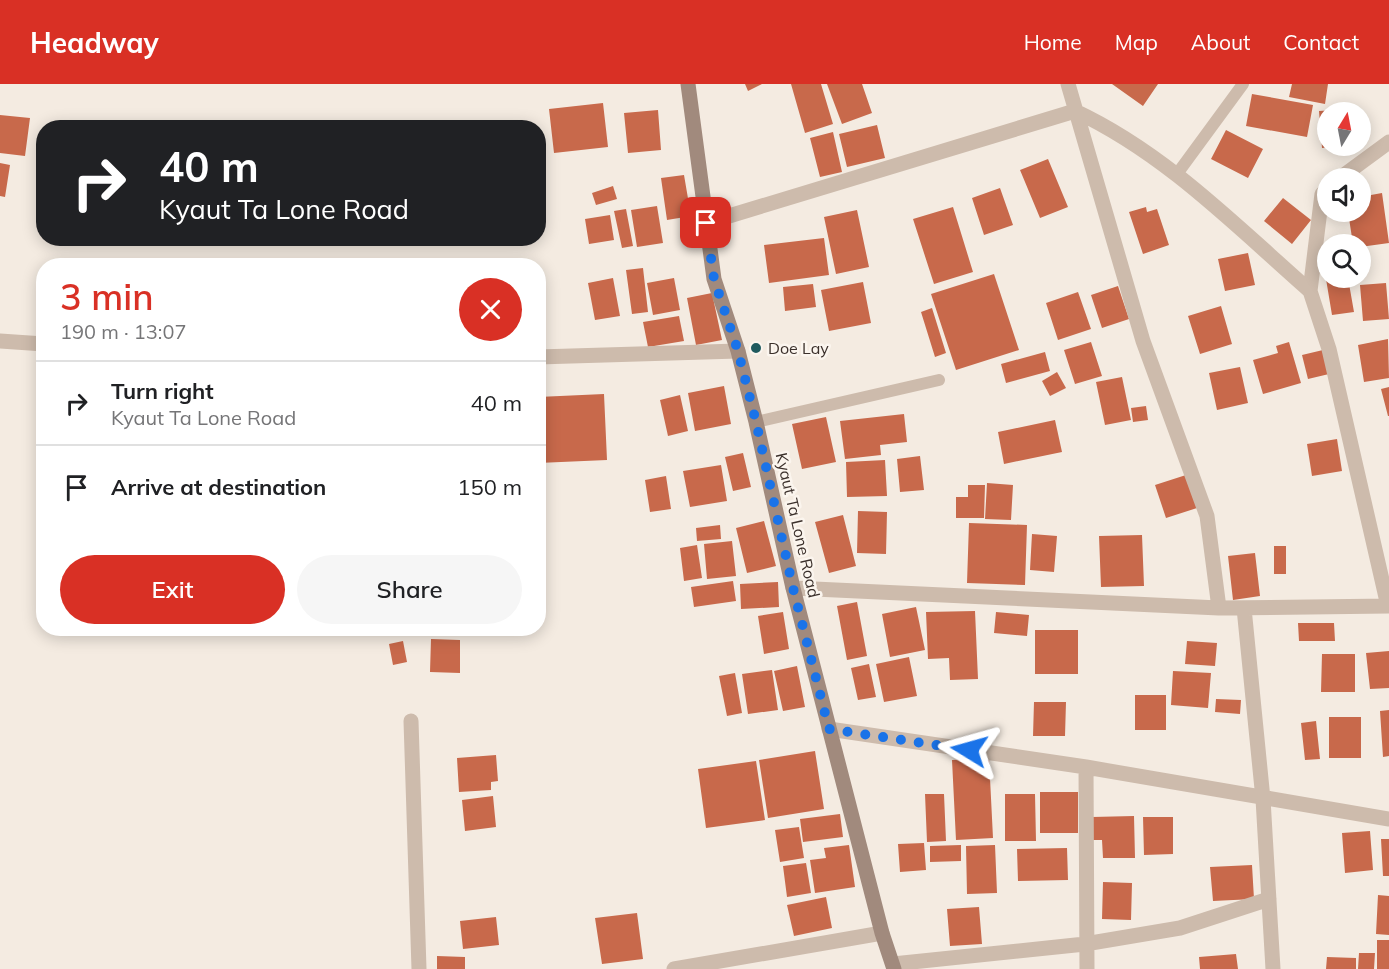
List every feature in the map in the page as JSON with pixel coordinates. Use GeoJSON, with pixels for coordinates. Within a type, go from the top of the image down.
{"type":"FeatureCollection","features":[{"type":"Feature","properties":{"kind":"main road","name":"Kyaut Ta Lone Road"},"geometry":{"type":"LineString","coordinates":[[688,84],[714,279],[738,351],[793,588],[882,933],[893,967]]}},
{"type":"Feature","properties":{"kind":"street"},"geometry":{"type":"LineString","coordinates":[[1068,84],[1143,341],[1207,516],[1219,608]]}},
{"type":"Feature","properties":{"kind":"street"},"geometry":{"type":"LineString","coordinates":[[706,223],[1075,111],[1115,130],[1177,174],[1310,291]]}},
{"type":"Feature","properties":{"kind":"street"},"geometry":{"type":"LineString","coordinates":[[1354,168],[1389,142]]}},
{"type":"Feature","properties":{"kind":"street"},"geometry":{"type":"LineString","coordinates":[[793,588],[1219,608],[1388,606],[1329,349],[1310,291],[1319,222]]}},
{"type":"Feature","properties":{"kind":"street"},"geometry":{"type":"LineString","coordinates":[[0,341],[36,343]]}},
{"type":"Feature","properties":{"kind":"street"},"geometry":{"type":"LineString","coordinates":[[546,357],[738,351]]}},
{"type":"Feature","properties":{"kind":"street"},"geometry":{"type":"LineString","coordinates":[[1244,608],[1263,799],[1272,969]]}},
{"type":"Feature","properties":{"kind":"street"},"geometry":{"type":"LineString","coordinates":[[411,722],[419,969]]}},
{"type":"Feature","properties":{"kind":"street"},"geometry":{"type":"LineString","coordinates":[[829,729],[1086,767],[1389,819]]}},
{"type":"Feature","properties":{"kind":"street"},"geometry":{"type":"LineString","coordinates":[[1086,767],[1085,944],[1087,969]]}},
{"type":"Feature","properties":{"kind":"street"},"geometry":{"type":"LineString","coordinates":[[893,967],[1085,944],[1180,928],[1269,899]]}},
{"type":"Feature","properties":{"kind":"street"},"geometry":{"type":"LineString","coordinates":[[674,969],[882,933]]}},
{"type":"Feature","properties":{"kind":"lane"},"geometry":{"type":"LineString","coordinates":[[1177,174],[1243,84]]}},
{"type":"Feature","properties":{"kind":"lane"},"geometry":{"type":"LineString","coordinates":[[756,422],[939,380]]}},
{"type":"Feature","properties":{"kind":"building"},"geometry":{"type":"Polygon","coordinates":[[[745,84],[762,84],[748,91],[745,84]]]}},
{"type":"Feature","properties":{"kind":"building"},"geometry":{"type":"Polygon","coordinates":[[[791,84],[821,84],[833,124],[805,133],[791,84]]]}},
{"type":"Feature","properties":{"kind":"building"},"geometry":{"type":"Polygon","coordinates":[[[827,84],[862,84],[872,113],[842,124],[827,84]]]}},
{"type":"Feature","properties":{"kind":"building"},"geometry":{"type":"Polygon","coordinates":[[[1112,84],[1158,84],[1143,106],[1112,84]]]}},
{"type":"Feature","properties":{"kind":"building"},"geometry":{"type":"Polygon","coordinates":[[[1292,84],[1328,84],[1325,102],[1289,97],[1292,84]]]}},
{"type":"Feature","properties":{"kind":"building"},"geometry":{"type":"Polygon","coordinates":[[[1252,94],[1313,105],[1307,137],[1246,126],[1252,94]]]}},
{"type":"Feature","properties":{"kind":"building"},"geometry":{"type":"Polygon","coordinates":[[[603,103],[608,147],[554,153],[549,109],[603,103]]]}},
{"type":"Feature","properties":{"kind":"building"},"geometry":{"type":"Polygon","coordinates":[[[658,110],[661,150],[628,153],[624,113],[658,110]]]}},
{"type":"Feature","properties":{"kind":"building"},"geometry":{"type":"Polygon","coordinates":[[[0,115],[30,118],[25,156],[0,153],[0,115]]]}},
{"type":"Feature","properties":{"kind":"building"},"geometry":{"type":"Polygon","coordinates":[[[877,125],[885,158],[847,167],[839,134],[877,125]]]}},
{"type":"Feature","properties":{"kind":"building"},"geometry":{"type":"Polygon","coordinates":[[[1226,130],[1263,149],[1248,178],[1211,159],[1226,130]]]}},
{"type":"Feature","properties":{"kind":"building"},"geometry":{"type":"Polygon","coordinates":[[[833,132],[842,172],[820,177],[810,138],[833,132]]]}},
{"type":"Feature","properties":{"kind":"building"},"geometry":{"type":"Polygon","coordinates":[[[1048,159],[1068,207],[1040,218],[1020,170],[1048,159]]]}},
{"type":"Feature","properties":{"kind":"building"},"geometry":{"type":"Polygon","coordinates":[[[0,163],[10,165],[5,197],[0,196],[0,163]]]}},
{"type":"Feature","properties":{"kind":"building"},"geometry":{"type":"Polygon","coordinates":[[[684,175],[691,216],[667,220],[661,178],[684,175]]]}},
{"type":"Feature","properties":{"kind":"building"},"geometry":{"type":"Polygon","coordinates":[[[613,186],[617,199],[596,205],[592,193],[613,186]]]}},
{"type":"Feature","properties":{"kind":"building"},"geometry":{"type":"Polygon","coordinates":[[[1000,188],[1013,225],[984,235],[972,198],[1000,188]]]}},
{"type":"Feature","properties":{"kind":"building"},"geometry":{"type":"Polygon","coordinates":[[[1382,193],[1389,243],[1371,245],[1371,234],[1351,234],[1350,222],[1371,222],[1371,195],[1382,193]]]}},
{"type":"Feature","properties":{"kind":"building"},"geometry":{"type":"Polygon","coordinates":[[[1283,198],[1311,220],[1292,244],[1264,221],[1283,198]]]}},
{"type":"Feature","properties":{"kind":"building"},"geometry":{"type":"Polygon","coordinates":[[[657,206],[663,243],[637,247],[631,210],[657,206]]]}},
{"type":"Feature","properties":{"kind":"building"},"geometry":{"type":"Polygon","coordinates":[[[953,207],[973,272],[934,284],[913,219],[953,207]]]}},
{"type":"Feature","properties":{"kind":"building"},"geometry":{"type":"Polygon","coordinates":[[[1146,207],[1147,212],[1157,209],[1169,245],[1143,254],[1129,212],[1146,207]]]}},
{"type":"Feature","properties":{"kind":"building"},"geometry":{"type":"Polygon","coordinates":[[[626,209],[633,246],[622,248],[614,211],[626,209]]]}},
{"type":"Feature","properties":{"kind":"building"},"geometry":{"type":"Polygon","coordinates":[[[857,210],[869,267],[836,274],[824,217],[857,210]]]}},
{"type":"Feature","properties":{"kind":"building"},"geometry":{"type":"Polygon","coordinates":[[[610,215],[614,240],[589,244],[585,219],[610,215]]]}},
{"type":"Feature","properties":{"kind":"building"},"geometry":{"type":"Polygon","coordinates":[[[824,238],[829,275],[769,283],[764,245],[824,238]]]}},
{"type":"Feature","properties":{"kind":"building"},"geometry":{"type":"Polygon","coordinates":[[[1248,253],[1255,285],[1225,291],[1218,259],[1248,253]]]}},
{"type":"Feature","properties":{"kind":"building"},"geometry":{"type":"Polygon","coordinates":[[[643,268],[648,312],[632,314],[626,270],[643,268]]]}},
{"type":"Feature","properties":{"kind":"building"},"geometry":{"type":"Polygon","coordinates":[[[994,274],[1019,350],[956,370],[931,294],[994,274]]]}},
{"type":"Feature","properties":{"kind":"building"},"geometry":{"type":"Polygon","coordinates":[[[613,278],[620,316],[595,320],[588,283],[613,278]]]}},
{"type":"Feature","properties":{"kind":"building"},"geometry":{"type":"Polygon","coordinates":[[[674,278],[680,310],[653,315],[647,283],[674,278]]]}},
{"type":"Feature","properties":{"kind":"building"},"geometry":{"type":"Polygon","coordinates":[[[863,282],[871,323],[829,331],[821,290],[863,282]]]}},
{"type":"Feature","properties":{"kind":"building"},"geometry":{"type":"Polygon","coordinates":[[[1386,283],[1389,319],[1363,321],[1360,288],[1371,288],[1371,284],[1386,283]]]}},
{"type":"Feature","properties":{"kind":"building"},"geometry":{"type":"Polygon","coordinates":[[[813,284],[816,307],[785,311],[783,287],[813,284]]]}},
{"type":"Feature","properties":{"kind":"building"},"geometry":{"type":"Polygon","coordinates":[[[1118,286],[1129,319],[1102,328],[1091,295],[1118,286]]]}},
{"type":"Feature","properties":{"kind":"building"},"geometry":{"type":"Polygon","coordinates":[[[1328,288],[1350,288],[1354,312],[1332,315],[1328,288]]]}},
{"type":"Feature","properties":{"kind":"building"},"geometry":{"type":"Polygon","coordinates":[[[1078,292],[1091,329],[1058,340],[1046,303],[1078,292]]]}},
{"type":"Feature","properties":{"kind":"building"},"geometry":{"type":"Polygon","coordinates":[[[712,293],[722,340],[696,345],[687,298],[712,293]]]}},
{"type":"Feature","properties":{"kind":"building"},"geometry":{"type":"Polygon","coordinates":[[[1221,306],[1232,344],[1200,354],[1188,316],[1221,306]]]}},
{"type":"Feature","properties":{"kind":"building"},"geometry":{"type":"Polygon","coordinates":[[[932,308],[946,353],[935,357],[921,312],[932,308]]]}},
{"type":"Feature","properties":{"kind":"building"},"geometry":{"type":"Polygon","coordinates":[[[679,316],[684,341],[648,347],[643,322],[679,316]]]}},
{"type":"Feature","properties":{"kind":"building"},"geometry":{"type":"Polygon","coordinates":[[[1388,339],[1389,378],[1364,382],[1358,345],[1388,339]]]}},
{"type":"Feature","properties":{"kind":"building"},"geometry":{"type":"Polygon","coordinates":[[[1091,342],[1102,376],[1075,384],[1064,350],[1091,342]]]}},
{"type":"Feature","properties":{"kind":"building"},"geometry":{"type":"Polygon","coordinates":[[[1289,342],[1301,383],[1263,394],[1253,360],[1278,353],[1276,346],[1289,342]]]}},
{"type":"Feature","properties":{"kind":"building"},"geometry":{"type":"Polygon","coordinates":[[[1323,350],[1329,374],[1308,379],[1302,355],[1323,350]]]}},
{"type":"Feature","properties":{"kind":"building"},"geometry":{"type":"Polygon","coordinates":[[[1045,352],[1050,371],[1006,383],[1001,364],[1045,352]]]}},
{"type":"Feature","properties":{"kind":"building"},"geometry":{"type":"Polygon","coordinates":[[[1240,367],[1248,403],[1217,410],[1209,373],[1240,367]]]}},
{"type":"Feature","properties":{"kind":"building"},"geometry":{"type":"Polygon","coordinates":[[[1057,372],[1066,388],[1050,396],[1042,381],[1057,372]]]}},
{"type":"Feature","properties":{"kind":"building"},"geometry":{"type":"Polygon","coordinates":[[[1122,377],[1131,420],[1105,425],[1096,382],[1122,377]]]}},
{"type":"Feature","properties":{"kind":"building"},"geometry":{"type":"Polygon","coordinates":[[[724,386],[731,424],[695,431],[688,393],[724,386]]]}},
{"type":"Feature","properties":{"kind":"building"},"geometry":{"type":"Polygon","coordinates":[[[1389,387],[1389,416],[1388,416],[1381,389],[1389,387]]]}},
{"type":"Feature","properties":{"kind":"building"},"geometry":{"type":"Polygon","coordinates":[[[604,394],[607,460],[546,463],[546,397],[604,394]]]}},
{"type":"Feature","properties":{"kind":"building"},"geometry":{"type":"Polygon","coordinates":[[[680,395],[688,431],[668,436],[660,400],[680,395]]]}},
{"type":"Feature","properties":{"kind":"building"},"geometry":{"type":"Polygon","coordinates":[[[1146,406],[1148,420],[1133,422],[1131,408],[1146,406]]]}},
{"type":"Feature","properties":{"kind":"building"},"geometry":{"type":"Polygon","coordinates":[[[904,414],[907,442],[880,445],[881,455],[845,459],[840,421],[904,414]]]}},
{"type":"Feature","properties":{"kind":"building"},"geometry":{"type":"Polygon","coordinates":[[[826,417],[836,462],[802,469],[792,424],[826,417]]]}},
{"type":"Feature","properties":{"kind":"building"},"geometry":{"type":"Polygon","coordinates":[[[1055,420],[1062,452],[1004,464],[998,432],[1055,420]]]}},
{"type":"Feature","properties":{"kind":"building"},"geometry":{"type":"Polygon","coordinates":[[[1337,439],[1342,471],[1312,476],[1307,444],[1337,439]]]}},
{"type":"Feature","properties":{"kind":"building"},"geometry":{"type":"Polygon","coordinates":[[[743,453],[751,487],[733,491],[725,457],[743,453]]]}},
{"type":"Feature","properties":{"kind":"building"},"geometry":{"type":"Polygon","coordinates":[[[920,456],[924,490],[900,492],[897,459],[920,456]]]}},
{"type":"Feature","properties":{"kind":"building"},"geometry":{"type":"Polygon","coordinates":[[[885,460],[887,496],[847,497],[846,462],[885,460]]]}},
{"type":"Feature","properties":{"kind":"building"},"geometry":{"type":"Polygon","coordinates":[[[721,465],[727,501],[690,507],[683,471],[721,465]]]}},
{"type":"Feature","properties":{"kind":"building"},"geometry":{"type":"Polygon","coordinates":[[[1186,475],[1197,508],[1166,518],[1155,485],[1186,475]]]}},
{"type":"Feature","properties":{"kind":"building"},"geometry":{"type":"Polygon","coordinates":[[[666,476],[671,509],[650,512],[645,480],[666,476]]]}},
{"type":"Feature","properties":{"kind":"building"},"geometry":{"type":"Polygon","coordinates":[[[987,483],[1013,485],[1011,520],[985,519],[987,483]]]}},
{"type":"Feature","properties":{"kind":"building"},"geometry":{"type":"Polygon","coordinates":[[[968,485],[985,485],[984,518],[956,518],[956,497],[968,497],[968,485]]]}},
{"type":"Feature","properties":{"kind":"building"},"geometry":{"type":"Polygon","coordinates":[[[858,511],[887,512],[886,554],[857,553],[858,511]]]}},
{"type":"Feature","properties":{"kind":"building"},"geometry":{"type":"Polygon","coordinates":[[[843,515],[856,566],[829,573],[815,522],[843,515]]]}},
{"type":"Feature","properties":{"kind":"building"},"geometry":{"type":"Polygon","coordinates":[[[764,521],[776,566],[747,573],[736,528],[764,521]]]}},
{"type":"Feature","properties":{"kind":"building"},"geometry":{"type":"Polygon","coordinates":[[[969,523],[1027,525],[1025,585],[967,583],[969,523]]]}},
{"type":"Feature","properties":{"kind":"building"},"geometry":{"type":"Polygon","coordinates":[[[720,525],[721,539],[697,541],[696,528],[720,525]]]}},
{"type":"Feature","properties":{"kind":"building"},"geometry":{"type":"Polygon","coordinates":[[[1032,534],[1057,536],[1054,572],[1030,570],[1032,534]]]}},
{"type":"Feature","properties":{"kind":"building"},"geometry":{"type":"Polygon","coordinates":[[[1142,535],[1144,586],[1101,587],[1099,536],[1142,535]]]}},
{"type":"Feature","properties":{"kind":"building"},"geometry":{"type":"Polygon","coordinates":[[[732,541],[736,576],[707,579],[704,544],[732,541]]]}},
{"type":"Feature","properties":{"kind":"building"},"geometry":{"type":"Polygon","coordinates":[[[697,545],[702,578],[684,581],[680,548],[697,545]]]}},
{"type":"Feature","properties":{"kind":"building"},"geometry":{"type":"Polygon","coordinates":[[[1274,546],[1286,546],[1286,574],[1274,574],[1274,546]]]}},
{"type":"Feature","properties":{"kind":"building"},"geometry":{"type":"Polygon","coordinates":[[[1255,553],[1260,596],[1233,600],[1228,556],[1255,553]]]}},
{"type":"Feature","properties":{"kind":"building"},"geometry":{"type":"Polygon","coordinates":[[[733,581],[736,601],[694,607],[691,587],[733,581]]]}},
{"type":"Feature","properties":{"kind":"building"},"geometry":{"type":"Polygon","coordinates":[[[778,582],[779,607],[741,609],[740,584],[778,582]]]}},
{"type":"Feature","properties":{"kind":"building"},"geometry":{"type":"Polygon","coordinates":[[[857,602],[867,656],[847,660],[837,606],[857,602]]]}},
{"type":"Feature","properties":{"kind":"building"},"geometry":{"type":"Polygon","coordinates":[[[916,607],[925,650],[890,657],[882,614],[916,607]]]}},
{"type":"Feature","properties":{"kind":"building"},"geometry":{"type":"Polygon","coordinates":[[[975,611],[978,679],[950,680],[949,658],[928,659],[926,612],[975,611]]]}},
{"type":"Feature","properties":{"kind":"building"},"geometry":{"type":"Polygon","coordinates":[[[783,612],[789,649],[764,654],[758,616],[783,612]]]}},
{"type":"Feature","properties":{"kind":"building"},"geometry":{"type":"Polygon","coordinates":[[[996,612],[1029,615],[1027,636],[994,633],[996,612]]]}},
{"type":"Feature","properties":{"kind":"building"},"geometry":{"type":"Polygon","coordinates":[[[1298,623],[1334,623],[1335,641],[1299,641],[1298,623]]]}},
{"type":"Feature","properties":{"kind":"building"},"geometry":{"type":"Polygon","coordinates":[[[1035,630],[1078,630],[1078,674],[1035,674],[1035,630]]]}},
{"type":"Feature","properties":{"kind":"building"},"geometry":{"type":"Polygon","coordinates":[[[431,639],[460,640],[460,673],[430,672],[431,639]]]}},
{"type":"Feature","properties":{"kind":"building"},"geometry":{"type":"Polygon","coordinates":[[[403,641],[407,662],[393,665],[389,644],[403,641]]]}},
{"type":"Feature","properties":{"kind":"building"},"geometry":{"type":"Polygon","coordinates":[[[1187,641],[1217,643],[1215,666],[1185,664],[1187,641]]]}},
{"type":"Feature","properties":{"kind":"building"},"geometry":{"type":"Polygon","coordinates":[[[1389,651],[1389,688],[1370,689],[1366,653],[1389,651]]]}},
{"type":"Feature","properties":{"kind":"building"},"geometry":{"type":"Polygon","coordinates":[[[1322,654],[1355,654],[1355,692],[1321,692],[1322,654]]]}},
{"type":"Feature","properties":{"kind":"building"},"geometry":{"type":"Polygon","coordinates":[[[909,657],[917,696],[884,702],[876,664],[909,657]]]}},
{"type":"Feature","properties":{"kind":"building"},"geometry":{"type":"Polygon","coordinates":[[[869,664],[876,697],[858,700],[851,668],[869,664]]]}},
{"type":"Feature","properties":{"kind":"building"},"geometry":{"type":"Polygon","coordinates":[[[797,666],[805,707],[783,711],[774,671],[797,666]]]}},
{"type":"Feature","properties":{"kind":"building"},"geometry":{"type":"Polygon","coordinates":[[[772,670],[778,710],[748,714],[742,674],[772,670]]]}},
{"type":"Feature","properties":{"kind":"building"},"geometry":{"type":"Polygon","coordinates":[[[1173,671],[1211,673],[1208,708],[1171,705],[1173,671]]]}},
{"type":"Feature","properties":{"kind":"building"},"geometry":{"type":"Polygon","coordinates":[[[735,673],[742,713],[727,716],[719,676],[735,673]]]}},
{"type":"Feature","properties":{"kind":"building"},"geometry":{"type":"Polygon","coordinates":[[[1135,695],[1166,695],[1166,730],[1135,730],[1135,695]]]}},
{"type":"Feature","properties":{"kind":"building"},"geometry":{"type":"Polygon","coordinates":[[[1216,699],[1241,700],[1240,714],[1215,712],[1216,699]]]}},
{"type":"Feature","properties":{"kind":"building"},"geometry":{"type":"Polygon","coordinates":[[[1034,702],[1066,702],[1065,736],[1033,736],[1034,702]]]}},
{"type":"Feature","properties":{"kind":"building"},"geometry":{"type":"Polygon","coordinates":[[[1389,710],[1389,756],[1383,757],[1380,711],[1389,710]]]}},
{"type":"Feature","properties":{"kind":"building"},"geometry":{"type":"Polygon","coordinates":[[[1329,717],[1361,717],[1361,758],[1329,758],[1329,717]]]}},
{"type":"Feature","properties":{"kind":"building"},"geometry":{"type":"Polygon","coordinates":[[[1316,721],[1320,759],[1305,760],[1301,723],[1316,721]]]}},
{"type":"Feature","properties":{"kind":"building"},"geometry":{"type":"Polygon","coordinates":[[[815,751],[824,809],[768,818],[759,760],[815,751]]]}},
{"type":"Feature","properties":{"kind":"building"},"geometry":{"type":"Polygon","coordinates":[[[496,755],[498,781],[491,782],[491,790],[459,792],[457,758],[496,755]]]}},
{"type":"Feature","properties":{"kind":"building"},"geometry":{"type":"Polygon","coordinates":[[[989,758],[993,838],[956,840],[952,760],[989,758]]]}},
{"type":"Feature","properties":{"kind":"building"},"geometry":{"type":"Polygon","coordinates":[[[756,761],[765,820],[706,828],[698,769],[756,761]]]}},
{"type":"Feature","properties":{"kind":"building"},"geometry":{"type":"Polygon","coordinates":[[[1040,792],[1078,792],[1078,833],[1040,833],[1040,792]]]}},
{"type":"Feature","properties":{"kind":"building"},"geometry":{"type":"Polygon","coordinates":[[[925,794],[944,794],[946,841],[927,842],[925,794]]]}},
{"type":"Feature","properties":{"kind":"building"},"geometry":{"type":"Polygon","coordinates":[[[1005,794],[1035,794],[1036,841],[1005,841],[1005,794]]]}},
{"type":"Feature","properties":{"kind":"building"},"geometry":{"type":"Polygon","coordinates":[[[493,796],[496,827],[465,831],[462,800],[493,796]]]}},
{"type":"Feature","properties":{"kind":"building"},"geometry":{"type":"Polygon","coordinates":[[[840,814],[843,837],[803,842],[800,819],[840,814]]]}},
{"type":"Feature","properties":{"kind":"building"},"geometry":{"type":"Polygon","coordinates":[[[1134,816],[1135,858],[1103,858],[1102,840],[1093,840],[1092,817],[1134,816]]]}},
{"type":"Feature","properties":{"kind":"building"},"geometry":{"type":"Polygon","coordinates":[[[1143,817],[1173,817],[1173,854],[1144,855],[1143,817]]]}},
{"type":"Feature","properties":{"kind":"building"},"geometry":{"type":"Polygon","coordinates":[[[799,827],[804,858],[780,862],[775,830],[799,827]]]}},
{"type":"Feature","properties":{"kind":"building"},"geometry":{"type":"Polygon","coordinates":[[[1370,831],[1373,870],[1345,873],[1342,833],[1370,831]]]}},
{"type":"Feature","properties":{"kind":"building"},"geometry":{"type":"Polygon","coordinates":[[[1381,839],[1389,839],[1389,876],[1383,876],[1381,839]]]}},
{"type":"Feature","properties":{"kind":"building"},"geometry":{"type":"Polygon","coordinates":[[[924,843],[926,870],[900,872],[898,844],[924,843]]]}},
{"type":"Feature","properties":{"kind":"building"},"geometry":{"type":"Polygon","coordinates":[[[849,845],[855,887],[815,893],[810,860],[826,858],[824,848],[849,845]]]}},
{"type":"Feature","properties":{"kind":"building"},"geometry":{"type":"Polygon","coordinates":[[[961,845],[961,861],[930,862],[930,846],[961,845]]]}},
{"type":"Feature","properties":{"kind":"building"},"geometry":{"type":"Polygon","coordinates":[[[995,845],[997,893],[967,894],[966,846],[995,845]]]}},
{"type":"Feature","properties":{"kind":"building"},"geometry":{"type":"Polygon","coordinates":[[[1067,848],[1068,880],[1018,881],[1017,849],[1067,848]]]}},
{"type":"Feature","properties":{"kind":"building"},"geometry":{"type":"Polygon","coordinates":[[[806,863],[811,893],[787,897],[783,866],[806,863]]]}},
{"type":"Feature","properties":{"kind":"building"},"geometry":{"type":"Polygon","coordinates":[[[1252,865],[1254,899],[1213,901],[1210,867],[1252,865]]]}},
{"type":"Feature","properties":{"kind":"building"},"geometry":{"type":"Polygon","coordinates":[[[1103,882],[1132,883],[1131,920],[1102,919],[1103,882]]]}},
{"type":"Feature","properties":{"kind":"building"},"geometry":{"type":"Polygon","coordinates":[[[1378,895],[1389,896],[1389,935],[1376,934],[1378,895]]]}},
{"type":"Feature","properties":{"kind":"building"},"geometry":{"type":"Polygon","coordinates":[[[826,897],[832,928],[794,936],[787,905],[826,897]]]}},
{"type":"Feature","properties":{"kind":"building"},"geometry":{"type":"Polygon","coordinates":[[[979,907],[982,944],[950,946],[947,909],[979,907]]]}},
{"type":"Feature","properties":{"kind":"building"},"geometry":{"type":"Polygon","coordinates":[[[637,913],[643,959],[602,964],[595,918],[637,913]]]}},
{"type":"Feature","properties":{"kind":"building"},"geometry":{"type":"Polygon","coordinates":[[[496,917],[499,945],[463,949],[460,921],[496,917]]]}},
{"type":"Feature","properties":{"kind":"building"},"geometry":{"type":"Polygon","coordinates":[[[1377,940],[1389,940],[1389,969],[1377,969],[1377,940]]]}},
{"type":"Feature","properties":{"kind":"building"},"geometry":{"type":"Polygon","coordinates":[[[1359,953],[1375,953],[1374,969],[1358,969],[1359,953]]]}},
{"type":"Feature","properties":{"kind":"building"},"geometry":{"type":"Polygon","coordinates":[[[1236,954],[1238,969],[1200,969],[1199,957],[1236,954]]]}},
{"type":"Feature","properties":{"kind":"building"},"geometry":{"type":"Polygon","coordinates":[[[437,956],[465,957],[465,969],[437,969],[437,956]]]}},
{"type":"Feature","properties":{"kind":"building"},"geometry":{"type":"Polygon","coordinates":[[[1327,957],[1356,958],[1356,969],[1326,969],[1327,957]]]}},
{"type":"Feature","properties":{"kind":"place","name":"Doe Lay"},"geometry":{"type":"Point","coordinates":[756,348]}},
{"type":"Feature","properties":{"kind":"route"},"geometry":{"type":"LineString","coordinates":[[706,223],[714,279],[738,351],[793,588],[829,729],[969,750]]}}]}
